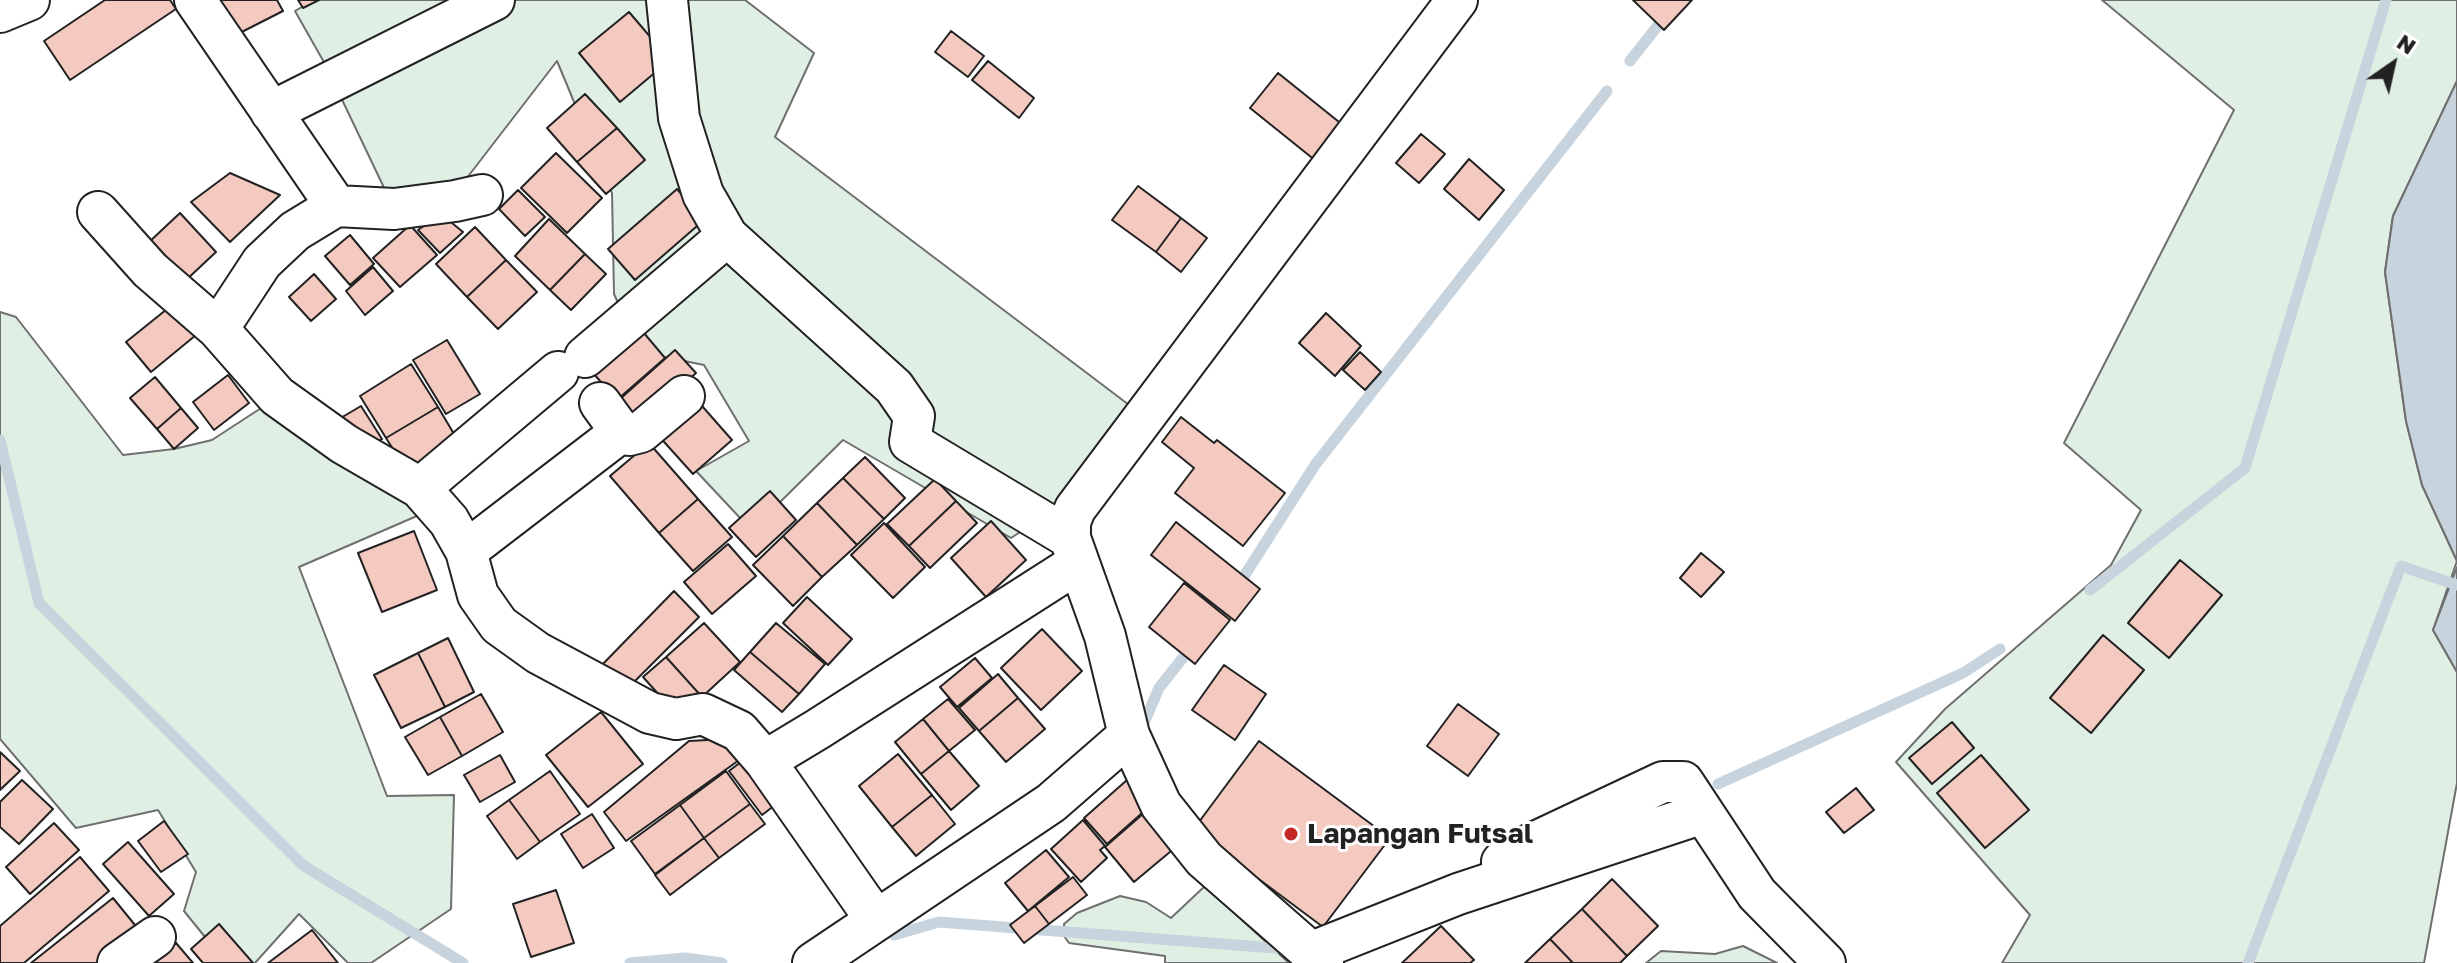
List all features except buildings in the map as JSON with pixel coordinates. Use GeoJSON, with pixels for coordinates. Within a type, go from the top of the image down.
{"type":"FeatureCollection","features":[{"type":"Feature","properties":{"kind":"street"},"geometry":{"type":"LineString","coordinates":[[0,12],[29,0]]}},
{"type":"Feature","properties":{"kind":"street"},"geometry":{"type":"LineString","coordinates":[[195,0],[336,206]]}},
{"type":"Feature","properties":{"kind":"street"},"geometry":{"type":"LineString","coordinates":[[271,112],[494,0]]}},
{"type":"Feature","properties":{"kind":"street"},"geometry":{"type":"LineString","coordinates":[[667,0],[679,118],[703,194],[727,236],[894,387],[914,416],[910,442],[1074,550]]}},
{"type":"Feature","properties":{"kind":"street"},"geometry":{"type":"LineString","coordinates":[[1457,0],[1075,509],[1070,522],[1074,550],[1105,636],[1129,735],[1161,805],[1204,859],[1318,958],[1458,894],[1703,813],[1757,894],[1825,963]]}},
{"type":"Feature","properties":{"kind":"street"},"geometry":{"type":"LineString","coordinates":[[218,329],[262,262],[295,231],[336,206],[394,209],[482,195]]}},
{"type":"Feature","properties":{"kind":"street"},"geometry":{"type":"LineString","coordinates":[[98,212],[150,270],[218,329],[285,403],[344,444],[420,488],[449,521],[466,551],[478,595],[499,625],[538,653],[650,713],[676,719],[703,714],[739,731],[765,761],[876,920]]}},
{"type":"Feature","properties":{"kind":"street"},"geometry":{"type":"LineString","coordinates":[[420,488],[727,236]]}},
{"type":"Feature","properties":{"kind":"street"},"geometry":{"type":"LineString","coordinates":[[466,551],[610,417],[629,435],[641,432],[684,396]]}},
{"type":"Feature","properties":{"kind":"street"},"geometry":{"type":"LineString","coordinates":[[765,761],[818,729],[1074,550]]}},
{"type":"Feature","properties":{"kind":"street"},"geometry":{"type":"LineString","coordinates":[[813,963],[1051,803],[1129,735]]}},
{"type":"Feature","properties":{"kind":"street"},"geometry":{"type":"LineString","coordinates":[[118,963],[155,937]]}},
{"type":"Feature","properties":{"kind":"green space"},"geometry":{"type":"Polygon","coordinates":[[[314,0],[745,0],[814,53],[775,137],[1141,414],[1089,486],[1011,538],[843,440],[773,509],[742,520],[696,471],[749,441],[704,365],[640,352],[614,294],[612,193],[557,61],[453,196],[388,196],[325,64],[295,11],[314,0]]]}},
{"type":"Feature","properties":{"kind":"green space"},"geometry":{"type":"Polygon","coordinates":[[[2102,0],[2457,0],[2457,81],[2393,216],[2385,272],[2406,421],[2422,485],[2457,561],[2433,630],[2457,672],[2457,783],[2424,963],[2002,963],[2030,915],[1896,762],[1945,709],[2111,565],[2141,510],[2064,443],[2234,110],[2102,0]]]}},
{"type":"Feature","properties":{"kind":"green space"},"geometry":{"type":"Polygon","coordinates":[[[0,312],[16,317],[123,455],[174,449],[212,440],[275,399],[433,509],[299,567],[387,796],[454,795],[451,909],[371,963],[348,963],[299,914],[255,963],[226,963],[184,911],[196,872],[158,810],[76,828],[0,739],[0,312]]]}},
{"type":"Feature","properties":{"kind":"green space"},"geometry":{"type":"Polygon","coordinates":[[[1205,886],[1289,963],[1165,963],[1165,956],[1069,943],[1064,936],[1064,924],[1077,913],[1120,896],[1146,902],[1171,918],[1205,886]]]}},
{"type":"Feature","properties":{"kind":"green space"},"geometry":{"type":"Polygon","coordinates":[[[1743,946],[1777,963],[1646,963],[1661,951],[1715,954],[1743,946]]]}},
{"type":"Feature","properties":{"kind":"shaded area"},"geometry":{"type":"Polygon","coordinates":[[[2457,81],[2457,561],[2422,485],[2406,421],[2385,272],[2393,216],[2457,81]]]}},
{"type":"Feature","properties":{"kind":"shaded area"},"geometry":{"type":"Polygon","coordinates":[[[2457,567],[2457,672],[2433,630],[2457,567]]]}},
{"type":"Feature","properties":{"kind":"waterway"},"geometry":{"type":"LineString","coordinates":[[1630,61],[1678,0]]}},
{"type":"Feature","properties":{"kind":"waterway"},"geometry":{"type":"LineString","coordinates":[[2090,590],[2245,468],[2386,0]]}},
{"type":"Feature","properties":{"kind":"waterway"},"geometry":{"type":"LineString","coordinates":[[1211,622],[1225,606],[1315,465],[1607,91]]}},
{"type":"Feature","properties":{"kind":"waterway"},"geometry":{"type":"LineString","coordinates":[[0,440],[39,603],[304,866],[463,963]]}},
{"type":"Feature","properties":{"kind":"waterway"},"geometry":{"type":"LineString","coordinates":[[2248,963],[2401,566],[2457,585]]}},
{"type":"Feature","properties":{"kind":"waterway"},"geometry":{"type":"LineString","coordinates":[[1140,732],[1159,688],[1193,645]]}},
{"type":"Feature","properties":{"kind":"waterway"},"geometry":{"type":"LineString","coordinates":[[1718,784],[1963,673],[2000,649]]}},
{"type":"Feature","properties":{"kind":"waterway"},"geometry":{"type":"LineString","coordinates":[[894,935],[939,922],[1288,949]]}},
{"type":"Feature","properties":{"kind":"waterway"},"geometry":{"type":"LineString","coordinates":[[630,963],[685,958],[722,963]]}},
{"type":"Feature","properties":{"kind":"place","name":"Lapangan Futsal"},"geometry":{"type":"Point","coordinates":[1291,834]}}]}
